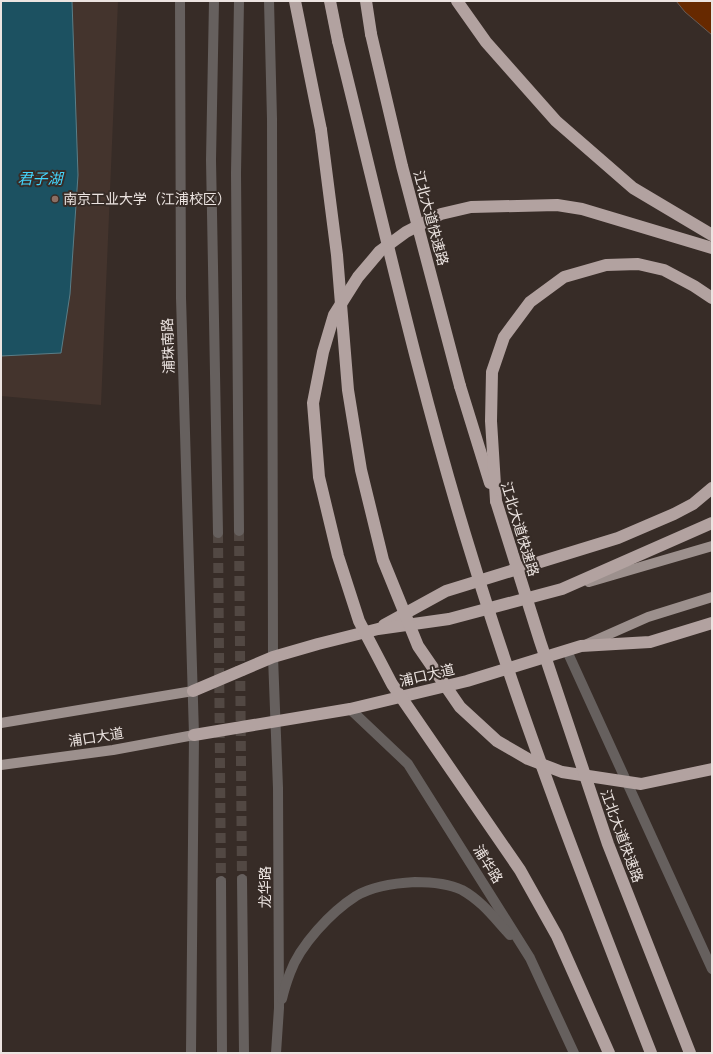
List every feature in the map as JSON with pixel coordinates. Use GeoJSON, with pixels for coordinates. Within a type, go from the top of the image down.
{"type":"FeatureCollection","features":[{"type":"Feature","properties":{"kind":"highway"},"geometry":{"type":"LineString","coordinates":[[295,1],[321,130],[338,255],[348,390],[360,470],[383,560],[418,646],[460,707],[497,741],[528,759],[562,772],[641,784],[712,768]]}},
{"type":"Feature","properties":{"kind":"highway"},"geometry":{"type":"LineString","coordinates":[[330,1],[338,41],[424,390],[471,556],[526,722],[594,907],[651,1053]]}},
{"type":"Feature","properties":{"kind":"highway","name":"江北大道快速路"},"geometry":{"type":"LineString","coordinates":[[366,1],[371,34],[402,166],[460,386],[540,641],[608,844],[690,1053]]}},
{"type":"Feature","properties":{"kind":"highway"},"geometry":{"type":"LineString","coordinates":[[457,1],[486,42],[556,121],[633,188],[712,235]]}},
{"type":"Feature","properties":{"kind":"highway"},"geometry":{"type":"LineString","coordinates":[[609,1053],[557,936],[520,870],[392,684],[359,621],[338,556],[319,478],[313,403],[323,352],[334,315],[358,276],[380,251],[406,232],[441,214],[471,207],[557,205],[582,209],[712,248]]}},
{"type":"Feature","properties":{"kind":"highway"},"geometry":{"type":"LineString","coordinates":[[496,501],[491,421],[492,372],[504,337],[530,302],[564,277],[606,265],[638,264],[664,270],[694,286],[712,298]]}},
{"type":"Feature","properties":{"kind":"highway"},"geometry":{"type":"LineString","coordinates":[[378,629],[446,591],[618,538],[674,514],[693,504],[712,488]]}},
{"type":"Feature","properties":{"kind":"highway"},"geometry":{"type":"LineString","coordinates":[[193,691],[273,657],[378,629],[449,619],[562,589],[712,523]]}},
{"type":"Feature","properties":{"kind":"highway","name":"浦口大道"},"geometry":{"type":"LineString","coordinates":[[194,735],[350,709],[468,681],[581,646],[650,642],[712,623]]}},
{"type":"Feature","properties":{"kind":"main road"},"geometry":{"type":"LineString","coordinates":[[562,589],[712,546]]}},
{"type":"Feature","properties":{"kind":"main road","name":"浦口大道"},"geometry":{"type":"LineString","coordinates":[[581,646],[648,617],[712,597]]}},
{"type":"Feature","properties":{"kind":"main road","name":"浦口大道"},"geometry":{"type":"LineString","coordinates":[[1,723],[193,691]]}},
{"type":"Feature","properties":{"kind":"main road","name":"浦口大道"},"geometry":{"type":"LineString","coordinates":[[1,766],[113,750],[194,735]]}},
{"type":"Feature","properties":{"kind":"street","name":"浦珠南路"},"geometry":{"type":"LineString","coordinates":[[180,1],[181,298],[194,735]]}},
{"type":"Feature","properties":{"kind":"street"},"geometry":{"type":"LineString","coordinates":[[214,1],[211,160],[218,533]]}},
{"type":"Feature","properties":{"kind":"street"},"geometry":{"type":"LineString","coordinates":[[239,1],[236,181],[239,530]]}},
{"type":"Feature","properties":{"kind":"street"},"geometry":{"type":"LineString","coordinates":[[269,1],[272,119],[273,657]]}},
{"type":"Feature","properties":{"kind":"street"},"geometry":{"type":"LineString","coordinates":[[567,651],[712,968]]}},
{"type":"Feature","properties":{"kind":"street","name":"龙华路"},"geometry":{"type":"LineString","coordinates":[[273,657],[278,788],[279,1008],[276,1053]]}},
{"type":"Feature","properties":{"kind":"street","name":"浦华路"},"geometry":{"type":"LineString","coordinates":[[350,709],[408,764],[530,958],[574,1053]]}},
{"type":"Feature","properties":{"kind":"street"},"geometry":{"type":"LineString","coordinates":[[191,1053],[194,735]]}},
{"type":"Feature","properties":{"kind":"street","name":"龙华路"},"geometry":{"type":"LineString","coordinates":[[242,879],[244,1053]]}},
{"type":"Feature","properties":{"kind":"street"},"geometry":{"type":"LineString","coordinates":[[221,881],[222,1053]]}},
{"type":"Feature","properties":{"kind":"street"},"geometry":{"type":"LineString","coordinates":[[279,1008],[290,972],[305,946],[331,915],[357,895],[384,886],[408,882],[435,882],[461,890],[482,903],[530,958]]}},
{"type":"Feature","properties":{"kind":"shaded area","name":"南京工业大学（江浦校区）"},"geometry":{"type":"Polygon","coordinates":[[[1,1],[118,1],[101,405],[1,396],[1,1]]]}},
{"type":"Feature","properties":{"kind":"water","name":"君子湖"},"geometry":{"type":"Polygon","coordinates":[[[1,1],[72,1],[78,175],[70,294],[61,353],[1,356],[1,1]]]}},
{"type":"Feature","properties":{"kind":"building"},"geometry":{"type":"Polygon","coordinates":[[[676,1],[712,1],[712,35],[685,12],[676,1]]]}},
{"type":"Feature","properties":{"kind":"tunnel"},"geometry":{"type":"LineString","coordinates":[[239,531],[242,879]]}},
{"type":"Feature","properties":{"kind":"tunnel"},"geometry":{"type":"LineString","coordinates":[[218,533],[221,881]]}},
{"type":"Feature","properties":{"kind":"place","name":"南京工业大学（江浦校区）"},"geometry":{"type":"Point","coordinates":[55,199]}}]}
